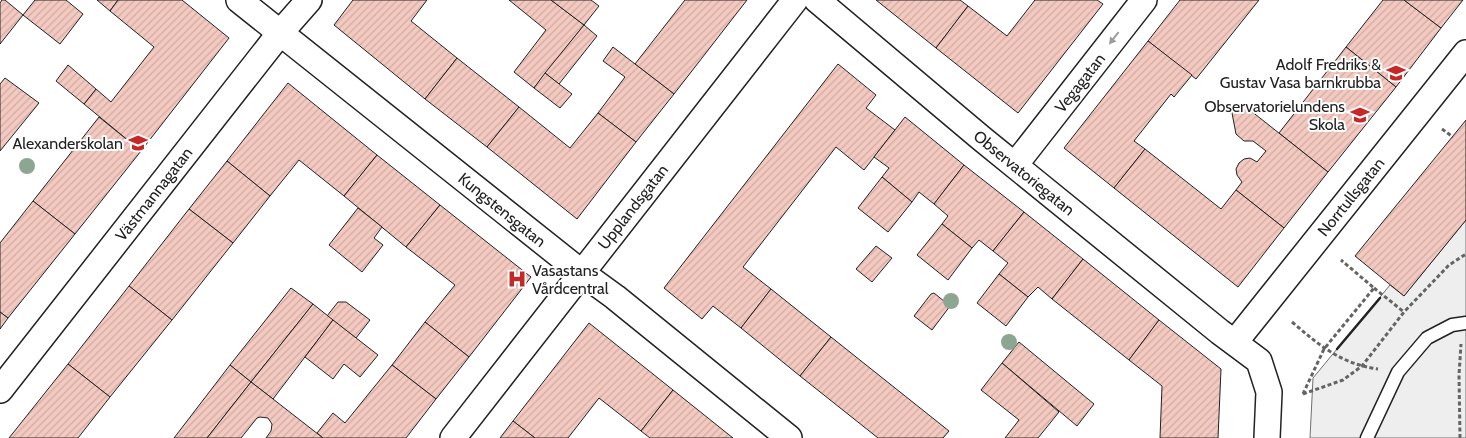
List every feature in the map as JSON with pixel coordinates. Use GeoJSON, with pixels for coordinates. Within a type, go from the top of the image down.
{"type":"FeatureCollection","features":[{"type":"Feature","properties":{"kind":"street","name":"Kungstensgatan"},"geometry":{"type":"LineString","coordinates":[[240,0],[790,438]]}},
{"type":"Feature","properties":{"kind":"street","name":"Västmannagatan"},"geometry":{"type":"LineString","coordinates":[[0,390],[280,33],[309,0]]}},
{"type":"Feature","properties":{"kind":"street","name":"Upplandsgatan"},"geometry":{"type":"LineString","coordinates":[[452,438],[795,0]]}},
{"type":"Feature","properties":{"kind":"street","name":"Observatoriegatan"},"geometry":{"type":"LineString","coordinates":[[817,0],[1015,165],[1220,332],[1260,361],[1269,392],[1267,438]]}},
{"type":"Feature","properties":{"kind":"street","name":"Vegagatan"},"geometry":{"type":"LineString","coordinates":[[1015,165],[1144,0]]}},
{"type":"Feature","properties":{"kind":"street","name":"Norrtullsgatan"},"geometry":{"type":"LineString","coordinates":[[1235,342],[1466,53]]}},
{"type":"Feature","properties":{"kind":"lane"},"geometry":{"type":"LineString","coordinates":[[1367,438],[1398,372],[1427,338],[1452,326],[1466,324]]}},
{"type":"Feature","properties":{"kind":"path"},"geometry":{"type":"LineString","coordinates":[[1442,129],[1453,137]]}},
{"type":"Feature","properties":{"kind":"path"},"geometry":{"type":"LineString","coordinates":[[1374,288],[1324,349],[1303,394],[1343,380],[1362,366],[1404,312],[1449,265],[1466,254]]}},
{"type":"Feature","properties":{"kind":"path"},"geometry":{"type":"LineString","coordinates":[[1341,260],[1404,312]]}},
{"type":"Feature","properties":{"kind":"path"},"geometry":{"type":"LineString","coordinates":[[1292,322],[1324,349],[1362,366]]}},
{"type":"Feature","properties":{"kind":"path"},"geometry":{"type":"LineString","coordinates":[[1460,438],[1459,374],[1462,342]]}},
{"type":"Feature","properties":{"kind":"shaded area"},"geometry":{"type":"Polygon","coordinates":[[[1466,220],[1466,438],[1310,438],[1313,378],[1390,285],[1404,296],[1466,220]]]}},
{"type":"Feature","properties":{"kind":"building"},"geometry":{"type":"Polygon","coordinates":[[[2,0],[5,0],[23,15],[0,44],[0,3],[2,0]]]}},
{"type":"Feature","properties":{"kind":"building"},"geometry":{"type":"Polygon","coordinates":[[[35,0],[66,0],[83,14],[60,44],[23,15],[35,0]]]}},
{"type":"Feature","properties":{"kind":"building"},"geometry":{"type":"Polygon","coordinates":[[[97,0],[118,0],[110,11],[97,0]]]}},
{"type":"Feature","properties":{"kind":"building"},"geometry":{"type":"Polygon","coordinates":[[[118,0],[182,0],[229,38],[141,151],[84,104],[96,89],[111,102],[154,47],[110,11],[118,0]]]}},
{"type":"Feature","properties":{"kind":"building"},"geometry":{"type":"Polygon","coordinates":[[[353,0],[427,0],[411,21],[457,58],[425,99],[334,25],[353,0]]]}},
{"type":"Feature","properties":{"kind":"building"},"geometry":{"type":"Polygon","coordinates":[[[509,0],[551,0],[584,25],[534,88],[514,72],[546,30],[509,0]]]}},
{"type":"Feature","properties":{"kind":"building"},"geometry":{"type":"Polygon","coordinates":[[[551,0],[591,0],[599,6],[584,25],[551,0]]]}},
{"type":"Feature","properties":{"kind":"building"},"geometry":{"type":"Polygon","coordinates":[[[685,0],[747,0],[674,94],[635,64],[685,0]]]}},
{"type":"Feature","properties":{"kind":"building"},"geometry":{"type":"Polygon","coordinates":[[[876,0],[960,0],[968,6],[936,48],[876,0]]]}},
{"type":"Feature","properties":{"kind":"building"},"geometry":{"type":"Polygon","coordinates":[[[1035,0],[1097,0],[1103,4],[1018,113],[936,48],[968,6],[1007,36],[1035,0]]]}},
{"type":"Feature","properties":{"kind":"building"},"geometry":{"type":"Polygon","coordinates":[[[1180,0],[1259,0],[1196,79],[1148,41],[1180,0]]]}},
{"type":"Feature","properties":{"kind":"building"},"geometry":{"type":"Polygon","coordinates":[[[1383,0],[1404,0],[1441,28],[1396,87],[1346,47],[1383,0]]]}},
{"type":"Feature","properties":{"kind":"building"},"geometry":{"type":"Polygon","coordinates":[[[1404,0],[1463,0],[1441,28],[1404,0]]]}},
{"type":"Feature","properties":{"kind":"building"},"geometry":{"type":"Polygon","coordinates":[[[584,25],[597,36],[559,84],[545,73],[584,25]]]}},
{"type":"Feature","properties":{"kind":"building"},"geometry":{"type":"Polygon","coordinates":[[[1148,41],[1192,75],[1174,97],[1171,94],[1134,141],[1145,149],[1114,188],[1064,148],[1148,41]]]}},
{"type":"Feature","properties":{"kind":"building"},"geometry":{"type":"Polygon","coordinates":[[[613,47],[674,94],[636,142],[598,113],[625,77],[603,61],[613,47]]]}},
{"type":"Feature","properties":{"kind":"building"},"geometry":{"type":"Polygon","coordinates":[[[1346,47],[1396,87],[1328,172],[1279,133],[1346,47]]]}},
{"type":"Feature","properties":{"kind":"building"},"geometry":{"type":"Polygon","coordinates":[[[457,58],[519,107],[487,147],[425,99],[457,58]]]}},
{"type":"Feature","properties":{"kind":"building"},"geometry":{"type":"Polygon","coordinates":[[[838,64],[876,95],[866,108],[895,130],[864,170],[836,147],[743,267],[771,289],[741,328],[713,306],[702,319],[664,288],[838,64]]]}},
{"type":"Feature","properties":{"kind":"building"},"geometry":{"type":"Polygon","coordinates":[[[68,65],[96,89],[84,104],[56,81],[68,65]]]}},
{"type":"Feature","properties":{"kind":"building"},"geometry":{"type":"Polygon","coordinates":[[[545,73],[572,94],[560,108],[534,88],[545,73]]]}},
{"type":"Feature","properties":{"kind":"building"},"geometry":{"type":"Polygon","coordinates":[[[5,78],[39,103],[0,151],[0,84],[5,78]]]}},
{"type":"Feature","properties":{"kind":"building"},"geometry":{"type":"Polygon","coordinates":[[[288,83],[377,155],[344,196],[299,160],[270,196],[227,161],[288,83]]]}},
{"type":"Feature","properties":{"kind":"building"},"geometry":{"type":"Polygon","coordinates":[[[1241,103],[1328,172],[1284,228],[1236,190],[1242,182],[1237,175],[1236,169],[1239,163],[1244,159],[1250,158],[1257,162],[1266,151],[1253,141],[1244,141],[1236,134],[1232,113],[1241,103]]]}},
{"type":"Feature","properties":{"kind":"building"},"geometry":{"type":"Polygon","coordinates":[[[519,107],[570,148],[598,113],[636,142],[577,219],[487,147],[519,107]]]}},
{"type":"Feature","properties":{"kind":"building"},"geometry":{"type":"Polygon","coordinates":[[[99,117],[141,151],[75,234],[33,201],[99,117]]]}},
{"type":"Feature","properties":{"kind":"building"},"geometry":{"type":"Polygon","coordinates":[[[905,117],[964,165],[934,204],[919,192],[912,202],[882,177],[889,168],[874,157],[905,117]]]}},
{"type":"Feature","properties":{"kind":"building"},"geometry":{"type":"Polygon","coordinates":[[[1466,120],[1466,220],[1404,296],[1355,256],[1466,120]]]}},
{"type":"Feature","properties":{"kind":"building"},"geometry":{"type":"Polygon","coordinates":[[[1145,149],[1221,209],[1236,190],[1284,228],[1238,287],[1114,188],[1145,149]]]}},
{"type":"Feature","properties":{"kind":"building"},"geometry":{"type":"Polygon","coordinates":[[[377,155],[440,205],[406,247],[344,196],[377,155]]]}},
{"type":"Feature","properties":{"kind":"building"},"geometry":{"type":"Polygon","coordinates":[[[227,161],[270,196],[233,243],[189,209],[227,161]]]}},
{"type":"Feature","properties":{"kind":"building"},"geometry":{"type":"Polygon","coordinates":[[[964,165],[1024,212],[993,251],[979,240],[972,248],[942,224],[948,216],[934,204],[964,165]]]}},
{"type":"Feature","properties":{"kind":"building"},"geometry":{"type":"Polygon","coordinates":[[[882,177],[912,202],[888,232],[858,208],[882,177]]]}},
{"type":"Feature","properties":{"kind":"building"},"geometry":{"type":"Polygon","coordinates":[[[33,201],[75,234],[8,318],[0,312],[0,243],[33,201]]]}},
{"type":"Feature","properties":{"kind":"building"},"geometry":{"type":"Polygon","coordinates":[[[440,205],[531,277],[469,357],[425,322],[455,285],[406,247],[440,205]]]}},
{"type":"Feature","properties":{"kind":"building"},"geometry":{"type":"Polygon","coordinates":[[[358,208],[382,227],[374,238],[383,245],[362,272],[329,245],[358,208]]]}},
{"type":"Feature","properties":{"kind":"building"},"geometry":{"type":"Polygon","coordinates":[[[189,209],[233,243],[172,320],[129,286],[189,209]]]}},
{"type":"Feature","properties":{"kind":"building"},"geometry":{"type":"Polygon","coordinates":[[[1024,212],[1083,259],[1052,299],[1038,287],[1028,297],[999,274],[1008,263],[993,251],[1024,212]]]}},
{"type":"Feature","properties":{"kind":"building"},"geometry":{"type":"Polygon","coordinates":[[[942,224],[972,248],[948,280],[917,255],[942,224]]]}},
{"type":"Feature","properties":{"kind":"building"},"geometry":{"type":"Polygon","coordinates":[[[876,246],[892,258],[872,282],[856,269],[876,246]]]}},
{"type":"Feature","properties":{"kind":"building"},"geometry":{"type":"Polygon","coordinates":[[[1083,259],[1159,320],[1129,360],[1052,299],[1083,259]]]}},
{"type":"Feature","properties":{"kind":"building"},"geometry":{"type":"Polygon","coordinates":[[[999,274],[1028,297],[1006,326],[977,303],[999,274]]]}},
{"type":"Feature","properties":{"kind":"building"},"geometry":{"type":"Polygon","coordinates":[[[129,286],[172,320],[110,397],[68,364],[129,286]]]}},
{"type":"Feature","properties":{"kind":"building"},"geometry":{"type":"Polygon","coordinates":[[[291,288],[313,304],[251,382],[230,365],[291,288]]]}},
{"type":"Feature","properties":{"kind":"building"},"geometry":{"type":"Polygon","coordinates":[[[771,289],[831,337],[800,376],[741,328],[771,289]]]}},
{"type":"Feature","properties":{"kind":"building"},"geometry":{"type":"Polygon","coordinates":[[[934,293],[950,306],[932,330],[914,316],[931,294],[934,293]]]}},
{"type":"Feature","properties":{"kind":"building"},"geometry":{"type":"Polygon","coordinates":[[[338,302],[346,302],[370,320],[356,338],[327,316],[338,302]]]}},
{"type":"Feature","properties":{"kind":"building"},"geometry":{"type":"Polygon","coordinates":[[[313,304],[333,320],[273,399],[251,382],[313,304]]]}},
{"type":"Feature","properties":{"kind":"building"},"geometry":{"type":"Polygon","coordinates":[[[0,312],[8,318],[0,329],[0,312]]]}},
{"type":"Feature","properties":{"kind":"building"},"geometry":{"type":"Polygon","coordinates":[[[333,320],[378,355],[360,377],[344,364],[333,379],[305,357],[333,320]]]}},
{"type":"Feature","properties":{"kind":"building"},"geometry":{"type":"Polygon","coordinates":[[[1159,320],[1221,369],[1218,438],[1160,438],[1162,386],[1129,360],[1159,320]]]}},
{"type":"Feature","properties":{"kind":"building"},"geometry":{"type":"Polygon","coordinates":[[[425,322],[469,357],[436,399],[392,365],[425,322]]]}},
{"type":"Feature","properties":{"kind":"building"},"geometry":{"type":"Polygon","coordinates":[[[589,323],[673,390],[641,431],[599,398],[568,438],[535,438],[513,421],[589,323]]]}},
{"type":"Feature","properties":{"kind":"building"},"geometry":{"type":"Polygon","coordinates":[[[831,337],[949,431],[943,438],[878,438],[800,376],[831,337]]]}},
{"type":"Feature","properties":{"kind":"building"},"geometry":{"type":"Polygon","coordinates":[[[1019,342],[1094,404],[1077,426],[1002,363],[1019,342]]]}},
{"type":"Feature","properties":{"kind":"building"},"geometry":{"type":"Polygon","coordinates":[[[1002,363],[1059,412],[1038,438],[1005,438],[1019,420],[981,390],[1002,363]]]}},
{"type":"Feature","properties":{"kind":"building"},"geometry":{"type":"Polygon","coordinates":[[[68,364],[110,397],[78,438],[9,438],[68,364]]]}},
{"type":"Feature","properties":{"kind":"building"},"geometry":{"type":"Polygon","coordinates":[[[230,365],[251,382],[207,438],[174,438],[230,365]]]}},
{"type":"Feature","properties":{"kind":"building"},"geometry":{"type":"Polygon","coordinates":[[[392,365],[436,399],[406,438],[323,438],[317,433],[333,413],[345,423],[392,365]]]}},
{"type":"Feature","properties":{"kind":"building"},"geometry":{"type":"Polygon","coordinates":[[[251,382],[323,438],[266,438],[271,431],[272,424],[268,418],[260,417],[257,418],[241,438],[207,438],[251,382]]]}},
{"type":"Feature","properties":{"kind":"building"},"geometry":{"type":"Polygon","coordinates":[[[673,390],[733,438],[650,438],[641,431],[673,390]]]}},
{"type":"Feature","properties":{"kind":"building"},"geometry":{"type":"Polygon","coordinates":[[[513,421],[535,438],[500,438],[513,421]]]}},
{"type":"Feature","properties":{"kind":"wall"},"geometry":{"type":"LineString","coordinates":[[1337,349],[1380,298]]}},
{"type":"Feature","properties":{"kind":"place","name":"Adolf Fredriks & Gustav Vasa barnkrubba"},"geometry":{"type":"Point","coordinates":[1396,73]}},
{"type":"Feature","properties":{"kind":"place","name":"Observatorielundens Skola"},"geometry":{"type":"Point","coordinates":[1360,115]}},
{"type":"Feature","properties":{"kind":"place","name":"Alexanderskolan"},"geometry":{"type":"Point","coordinates":[138,143]}},
{"type":"Feature","properties":{"kind":"place","name":"Vasastans Vårdcentral"},"geometry":{"type":"Point","coordinates":[517,279]}}]}
